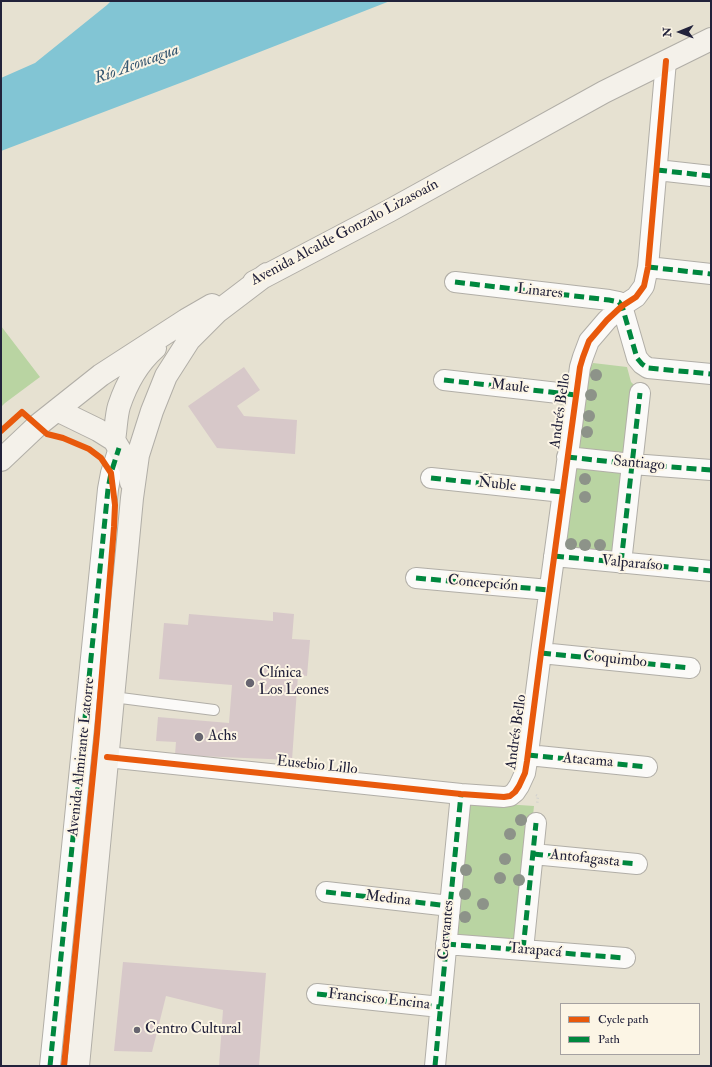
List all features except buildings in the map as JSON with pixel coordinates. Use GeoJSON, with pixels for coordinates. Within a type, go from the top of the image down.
{"type":"FeatureCollection","features":[{"type":"Feature","properties":{"kind":"street","name":"Avenida Alcalde Gonzalo Lizasoaín"},"geometry":{"type":"LineString","coordinates":[[1,460],[38,425],[101,375],[186,320],[267,274],[389,211],[604,92],[711,39]]}},
{"type":"Feature","properties":{"kind":"street","name":"Andrés Bello"},"geometry":{"type":"LineString","coordinates":[[519,786],[525,773],[528,755],[567,456],[582,357],[589,341],[607,320],[622,306],[636,297],[644,286],[648,267],[666,61]]}},
{"type":"Feature","properties":{"kind":"street"},"geometry":{"type":"LineString","coordinates":[[657,170],[711,176]]}},
{"type":"Feature","properties":{"kind":"street"},"geometry":{"type":"LineString","coordinates":[[648,267],[711,274]]}},
{"type":"Feature","properties":{"kind":"street","name":"Avenida Almirante Latorre"},"geometry":{"type":"LineString","coordinates":[[78,1066],[132,498],[138,455],[152,411],[166,376],[189,340],[217,312],[267,274]]}},
{"type":"Feature","properties":{"kind":"street","name":"Linares"},"geometry":{"type":"LineString","coordinates":[[455,282],[609,300],[618,302],[622,306]]}},
{"type":"Feature","properties":{"kind":"street"},"geometry":{"type":"LineString","coordinates":[[622,306],[637,358],[642,364],[648,368],[711,374]]}},
{"type":"Feature","properties":{"kind":"street","name":"Avenida Almirante Latorre"},"geometry":{"type":"LineString","coordinates":[[50,1066],[108,489],[117,444],[119,407],[132,376],[148,354],[186,320]]}},
{"type":"Feature","properties":{"kind":"street","name":"Maule"},"geometry":{"type":"LineString","coordinates":[[444,380],[576,394]]}},
{"type":"Feature","properties":{"kind":"street"},"geometry":{"type":"LineString","coordinates":[[621,563],[640,393]]}},
{"type":"Feature","properties":{"kind":"street","name":"Avenida Almirante Latorre"},"geometry":{"type":"LineString","coordinates":[[57,410],[98,430],[117,444],[131,469],[132,498]]}},
{"type":"Feature","properties":{"kind":"street","name":"Santiago"},"geometry":{"type":"LineString","coordinates":[[567,456],[632,464],[711,470]]}},
{"type":"Feature","properties":{"kind":"street","name":"Ñuble"},"geometry":{"type":"LineString","coordinates":[[431,478],[563,492]]}},
{"type":"Feature","properties":{"kind":"street","name":"Valparaíso"},"geometry":{"type":"LineString","coordinates":[[554,556],[711,571]]}},
{"type":"Feature","properties":{"kind":"street","name":"Concepción"},"geometry":{"type":"LineString","coordinates":[[416,578],[549,590]]}},
{"type":"Feature","properties":{"kind":"street","name":"Coquimbo"},"geometry":{"type":"LineString","coordinates":[[541,653],[690,668]]}},
{"type":"Feature","properties":{"kind":"street","name":"Atacama"},"geometry":{"type":"LineString","coordinates":[[528,755],[647,767]]}},
{"type":"Feature","properties":{"kind":"street","name":"Eusebio Lillo"},"geometry":{"type":"LineString","coordinates":[[107,757],[461,794],[504,797],[510,796],[519,786]]}},
{"type":"Feature","properties":{"kind":"street","name":"Cervantes"},"geometry":{"type":"LineString","coordinates":[[435,1066],[461,794]]}},
{"type":"Feature","properties":{"kind":"street"},"geometry":{"type":"LineString","coordinates":[[523,950],[536,823]]}},
{"type":"Feature","properties":{"kind":"street","name":"Antofagasta"},"geometry":{"type":"LineString","coordinates":[[533,854],[637,864]]}},
{"type":"Feature","properties":{"kind":"street","name":"Medina"},"geometry":{"type":"LineString","coordinates":[[326,892],[450,906]]}},
{"type":"Feature","properties":{"kind":"street","name":"Tarapacá"},"geometry":{"type":"LineString","coordinates":[[446,944],[625,958]]}},
{"type":"Feature","properties":{"kind":"street","name":"Francisco Encina"},"geometry":{"type":"LineString","coordinates":[[317,994],[440,1007]]}},
{"type":"Feature","properties":{"kind":"lane"},"geometry":{"type":"LineString","coordinates":[[113,697],[214,710]]}},
{"type":"Feature","properties":{"kind":"green space"},"geometry":{"type":"Polygon","coordinates":[[[1,326],[40,377],[1,407],[1,326]]]}},
{"type":"Feature","properties":{"kind":"green space"},"geometry":{"type":"Polygon","coordinates":[[[593,363],[627,367],[631,382],[635,386],[616,554],[562,549],[588,374],[593,363]]]}},
{"type":"Feature","properties":{"kind":"green space"},"geometry":{"type":"Polygon","coordinates":[[[461,801],[534,806],[519,947],[446,944],[461,801]]]}},
{"type":"Feature","properties":{"kind":"water","name":"Río Aconcagua"},"geometry":{"type":"Polygon","coordinates":[[[111,1],[390,1],[1,151],[1,78],[35,63],[111,1]]]}},
{"type":"Feature","properties":{"kind":"marked path"},"geometry":{"type":"LineString","coordinates":[[657,170],[711,176]]}},
{"type":"Feature","properties":{"kind":"marked path"},"geometry":{"type":"LineString","coordinates":[[648,267],[711,274]]}},
{"type":"Feature","properties":{"kind":"marked path"},"geometry":{"type":"LineString","coordinates":[[455,282],[619,302],[622,306],[637,358],[642,364],[648,368],[711,374]]}},
{"type":"Feature","properties":{"kind":"marked path"},"geometry":{"type":"LineString","coordinates":[[444,380],[576,395]]}},
{"type":"Feature","properties":{"kind":"marked path"},"geometry":{"type":"LineString","coordinates":[[621,563],[640,393]]}},
{"type":"Feature","properties":{"kind":"marked path"},"geometry":{"type":"LineString","coordinates":[[50,1066],[108,489],[111,473],[119,448]]}},
{"type":"Feature","properties":{"kind":"marked path"},"geometry":{"type":"LineString","coordinates":[[567,457],[711,470]]}},
{"type":"Feature","properties":{"kind":"marked path"},"geometry":{"type":"LineString","coordinates":[[431,478],[563,492]]}},
{"type":"Feature","properties":{"kind":"marked path"},"geometry":{"type":"LineString","coordinates":[[554,556],[711,571]]}},
{"type":"Feature","properties":{"kind":"marked path"},"geometry":{"type":"LineString","coordinates":[[416,578],[549,590]]}},
{"type":"Feature","properties":{"kind":"marked path"},"geometry":{"type":"LineString","coordinates":[[541,653],[690,668]]}},
{"type":"Feature","properties":{"kind":"marked path"},"geometry":{"type":"LineString","coordinates":[[528,755],[647,767]]}},
{"type":"Feature","properties":{"kind":"marked path"},"geometry":{"type":"LineString","coordinates":[[435,1066],[461,794]]}},
{"type":"Feature","properties":{"kind":"marked path"},"geometry":{"type":"LineString","coordinates":[[523,950],[536,823]]}},
{"type":"Feature","properties":{"kind":"marked path"},"geometry":{"type":"LineString","coordinates":[[533,854],[637,864]]}},
{"type":"Feature","properties":{"kind":"marked path"},"geometry":{"type":"LineString","coordinates":[[326,892],[450,906]]}},
{"type":"Feature","properties":{"kind":"marked path"},"geometry":{"type":"LineString","coordinates":[[446,944],[625,958]]}},
{"type":"Feature","properties":{"kind":"marked path"},"geometry":{"type":"LineString","coordinates":[[317,994],[440,1007]]}},
{"type":"Feature","properties":{"kind":"cycle path"},"geometry":{"type":"LineString","coordinates":[[107,757],[461,794],[504,797],[510,796],[515,792],[525,773],[527,761],[580,367],[589,341],[607,320],[622,306],[636,297],[644,286],[648,267],[666,61]]}},
{"type":"Feature","properties":{"kind":"cycle path"},"geometry":{"type":"LineString","coordinates":[[1,431],[22,412],[47,434],[63,438],[89,449],[101,458],[111,473],[115,505],[97,734],[64,1066]]}},
{"type":"Feature","properties":{"kind":"place","name":"Clínica Los Leones"},"geometry":{"type":"Point","coordinates":[250,683]}},
{"type":"Feature","properties":{"kind":"place","name":"Achs"},"geometry":{"type":"Point","coordinates":[199,737]}},
{"type":"Feature","properties":{"kind":"place","name":"Centro Cultural"},"geometry":{"type":"Point","coordinates":[137,1030]}}]}
